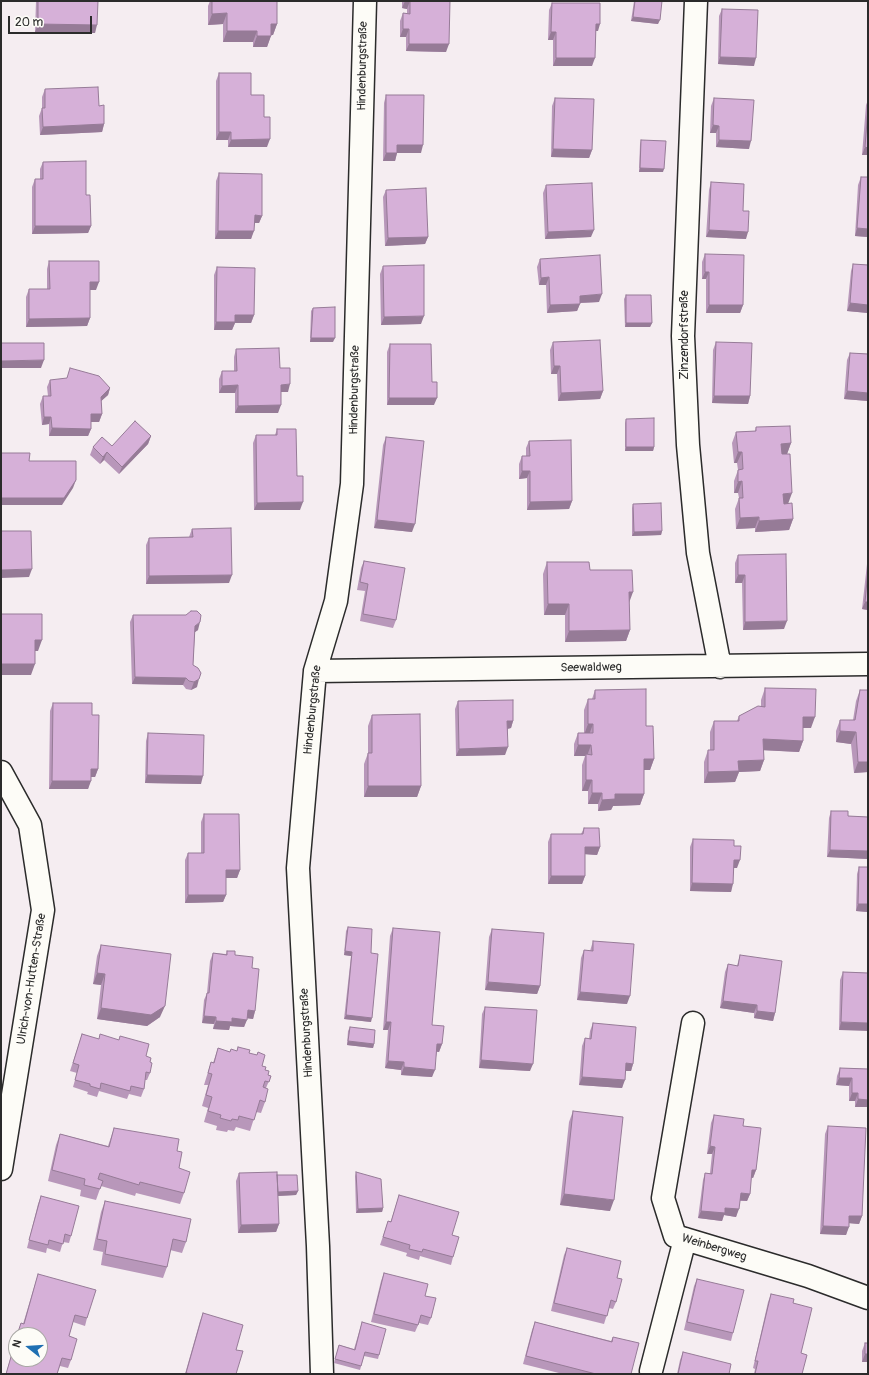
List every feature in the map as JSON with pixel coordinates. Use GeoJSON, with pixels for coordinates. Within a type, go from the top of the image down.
{"type":"FeatureCollection","features":[{"type":"Feature","properties":{"kind":"street","name":"Hindenburgstraße"},"geometry":{"type":"LineString","coordinates":[[322,1374],[318,1246],[298,868],[315,671],[336,601],[352,484],[365,1]]}},
{"type":"Feature","properties":{"kind":"street","name":"Zinzendorfstraße"},"geometry":{"type":"LineString","coordinates":[[696,1],[683,336],[688,445],[698,553],[720,667]]}},
{"type":"Feature","properties":{"kind":"street","name":"Seewaldweg"},"geometry":{"type":"LineString","coordinates":[[315,671],[868,664]]}},
{"type":"Feature","properties":{"kind":"street","name":"Ulrich-von-Hutten-Straße"},"geometry":{"type":"LineString","coordinates":[[1,772],[30,825],[43,910],[1,1168]]}},
{"type":"Feature","properties":{"kind":"street","name":"Weinbergweg"},"geometry":{"type":"LineString","coordinates":[[693,1023],[663,1198],[675,1236],[808,1276],[868,1298]]}},
{"type":"Feature","properties":{"kind":"street"},"geometry":{"type":"LineString","coordinates":[[651,1371],[685,1239]]}},
{"type":"Feature","properties":{"kind":"building"},"geometry":{"type":"Polygon","coordinates":[[[38,1],[98,1],[97,25],[38,24],[38,1]]]}},
{"type":"Feature","properties":{"kind":"building"},"geometry":{"type":"Polygon","coordinates":[[[212,1],[277,1],[277,24],[271,24],[271,36],[257,36],[257,31],[227,31],[227,13],[212,14],[212,1]]]}},
{"type":"Feature","properties":{"kind":"building"},"geometry":{"type":"Polygon","coordinates":[[[410,1],[450,1],[449,44],[409,44],[409,29],[403,29],[403,13],[410,14],[410,1]]]}},
{"type":"Feature","properties":{"kind":"building"},"geometry":{"type":"Polygon","coordinates":[[[635,1],[662,1],[660,20],[633,17],[635,1]]]}},
{"type":"Feature","properties":{"kind":"building"},"geometry":{"type":"Polygon","coordinates":[[[552,3],[600,3],[600,24],[596,24],[595,58],[556,58],[556,32],[551,32],[552,3]]]}},
{"type":"Feature","properties":{"kind":"building"},"geometry":{"type":"Polygon","coordinates":[[[722,9],[758,10],[756,58],[720,57],[722,9]]]}},
{"type":"Feature","properties":{"kind":"building"},"geometry":{"type":"Polygon","coordinates":[[[219,73],[251,73],[251,95],[264,95],[264,117],[270,117],[270,139],[231,140],[231,132],[219,132],[219,73]]]}},
{"type":"Feature","properties":{"kind":"building"},"geometry":{"type":"Polygon","coordinates":[[[98,87],[99,106],[104,105],[104,124],[43,127],[42,108],[45,108],[45,89],[98,87]]]}},
{"type":"Feature","properties":{"kind":"building"},"geometry":{"type":"Polygon","coordinates":[[[386,95],[424,95],[423,145],[397,145],[397,153],[386,153],[386,95]]]}},
{"type":"Feature","properties":{"kind":"building"},"geometry":{"type":"Polygon","coordinates":[[[555,98],[594,99],[592,150],[553,149],[555,98]]]}},
{"type":"Feature","properties":{"kind":"building"},"geometry":{"type":"Polygon","coordinates":[[[714,98],[754,100],[751,141],[719,140],[719,126],[713,125],[714,98]]]}},
{"type":"Feature","properties":{"kind":"building"},"geometry":{"type":"Polygon","coordinates":[[[868,109],[868,148],[865,147],[868,109]]]}},
{"type":"Feature","properties":{"kind":"building"},"geometry":{"type":"Polygon","coordinates":[[[641,140],[666,141],[664,169],[640,168],[641,140]]]}},
{"type":"Feature","properties":{"kind":"building"},"geometry":{"type":"Polygon","coordinates":[[[86,161],[86,195],[90,195],[91,226],[35,226],[35,179],[43,179],[43,162],[86,161]]]}},
{"type":"Feature","properties":{"kind":"building"},"geometry":{"type":"Polygon","coordinates":[[[219,173],[262,174],[262,216],[255,215],[254,231],[218,231],[219,173]]]}},
{"type":"Feature","properties":{"kind":"building"},"geometry":{"type":"Polygon","coordinates":[[[861,177],[868,177],[868,229],[857,228],[861,177]]]}},
{"type":"Feature","properties":{"kind":"building"},"geometry":{"type":"Polygon","coordinates":[[[711,182],[744,184],[743,211],[749,211],[748,232],[709,230],[711,182]]]}},
{"type":"Feature","properties":{"kind":"building"},"geometry":{"type":"Polygon","coordinates":[[[592,183],[594,230],[548,232],[546,185],[592,183]]]}},
{"type":"Feature","properties":{"kind":"building"},"geometry":{"type":"Polygon","coordinates":[[[426,188],[428,237],[388,238],[386,190],[426,188]]]}},
{"type":"Feature","properties":{"kind":"building"},"geometry":{"type":"Polygon","coordinates":[[[705,254],[744,255],[743,305],[709,305],[709,272],[705,272],[705,254]]]}},
{"type":"Feature","properties":{"kind":"building"},"geometry":{"type":"Polygon","coordinates":[[[600,255],[602,294],[580,296],[580,304],[550,305],[549,277],[541,278],[540,259],[600,255]]]}},
{"type":"Feature","properties":{"kind":"building"},"geometry":{"type":"Polygon","coordinates":[[[49,261],[99,261],[99,282],[90,282],[90,318],[29,319],[29,289],[50,289],[49,261]]]}},
{"type":"Feature","properties":{"kind":"building"},"geometry":{"type":"Polygon","coordinates":[[[853,264],[868,265],[868,305],[850,303],[853,264]]]}},
{"type":"Feature","properties":{"kind":"building"},"geometry":{"type":"Polygon","coordinates":[[[424,265],[424,316],[384,317],[383,266],[424,265]]]}},
{"type":"Feature","properties":{"kind":"building"},"geometry":{"type":"Polygon","coordinates":[[[217,267],[255,268],[254,315],[235,315],[235,322],[216,322],[217,267]]]}},
{"type":"Feature","properties":{"kind":"building"},"geometry":{"type":"Polygon","coordinates":[[[626,295],[651,295],[652,323],[626,323],[626,295]]]}},
{"type":"Feature","properties":{"kind":"building"},"geometry":{"type":"Polygon","coordinates":[[[335,307],[335,338],[311,338],[313,308],[335,307]]]}},
{"type":"Feature","properties":{"kind":"building"},"geometry":{"type":"Polygon","coordinates":[[[600,340],[603,391],[561,393],[560,366],[554,366],[553,342],[600,340]]]}},
{"type":"Feature","properties":{"kind":"building"},"geometry":{"type":"Polygon","coordinates":[[[716,342],[752,343],[750,396],[714,396],[716,342]]]}},
{"type":"Feature","properties":{"kind":"building"},"geometry":{"type":"Polygon","coordinates":[[[1,343],[44,343],[44,360],[1,361],[1,343]]]}},
{"type":"Feature","properties":{"kind":"building"},"geometry":{"type":"Polygon","coordinates":[[[390,344],[431,344],[432,382],[437,382],[437,398],[389,398],[390,344]]]}},
{"type":"Feature","properties":{"kind":"building"},"geometry":{"type":"Polygon","coordinates":[[[279,348],[280,368],[290,368],[290,384],[281,385],[281,405],[238,406],[238,385],[222,386],[222,371],[237,371],[236,349],[279,348]]]}},
{"type":"Feature","properties":{"kind":"building"},"geometry":{"type":"Polygon","coordinates":[[[850,353],[868,354],[868,393],[847,391],[850,353]]]}},
{"type":"Feature","properties":{"kind":"building"},"geometry":{"type":"Polygon","coordinates":[[[70,368],[99,376],[110,388],[101,397],[102,414],[91,414],[91,429],[52,428],[51,417],[44,417],[43,396],[51,396],[50,380],[67,378],[70,368]]]}},
{"type":"Feature","properties":{"kind":"building"},"geometry":{"type":"Polygon","coordinates":[[[654,418],[654,447],[626,447],[626,419],[654,418]]]}},
{"type":"Feature","properties":{"kind":"building"},"geometry":{"type":"Polygon","coordinates":[[[135,421],[151,436],[122,467],[107,452],[103,457],[93,447],[102,437],[112,446],[135,421]]]}},
{"type":"Feature","properties":{"kind":"building"},"geometry":{"type":"Polygon","coordinates":[[[790,426],[791,443],[781,444],[782,454],[790,454],[792,493],[783,494],[784,504],[792,503],[793,519],[759,521],[759,517],[740,518],[739,498],[743,498],[742,481],[738,482],[738,470],[743,469],[742,452],[738,452],[736,432],[756,431],[756,427],[790,426]]]}},
{"type":"Feature","properties":{"kind":"building"},"geometry":{"type":"Polygon","coordinates":[[[277,429],[296,429],[297,476],[303,476],[303,502],[257,503],[256,435],[277,435],[277,429]]]}},
{"type":"Feature","properties":{"kind":"building"},"geometry":{"type":"Polygon","coordinates":[[[386,437],[424,441],[415,524],[377,520],[386,437]]]}},
{"type":"Feature","properties":{"kind":"building"},"geometry":{"type":"Polygon","coordinates":[[[571,440],[572,501],[530,502],[530,471],[522,471],[522,456],[530,456],[529,441],[571,440]]]}},
{"type":"Feature","properties":{"kind":"building"},"geometry":{"type":"Polygon","coordinates":[[[1,453],[30,453],[29,461],[76,461],[76,480],[64,498],[1,498],[1,453]]]}},
{"type":"Feature","properties":{"kind":"building"},"geometry":{"type":"Polygon","coordinates":[[[661,503],[662,531],[634,532],[633,504],[661,503]]]}},
{"type":"Feature","properties":{"kind":"building"},"geometry":{"type":"Polygon","coordinates":[[[231,528],[232,575],[149,576],[149,538],[193,537],[192,529],[231,528]]]}},
{"type":"Feature","properties":{"kind":"building"},"geometry":{"type":"Polygon","coordinates":[[[1,531],[31,531],[32,569],[1,570],[1,531]]]}},
{"type":"Feature","properties":{"kind":"building"},"geometry":{"type":"Polygon","coordinates":[[[786,554],[787,621],[745,622],[745,575],[738,575],[738,555],[786,554]]]}},
{"type":"Feature","properties":{"kind":"building"},"geometry":{"type":"Polygon","coordinates":[[[364,561],[405,568],[396,620],[363,614],[368,584],[360,582],[364,561]]]}},
{"type":"Feature","properties":{"kind":"building"},"geometry":{"type":"Polygon","coordinates":[[[547,562],[589,562],[590,570],[632,570],[633,592],[629,592],[630,630],[569,631],[569,604],[548,604],[547,562]]]}},
{"type":"Feature","properties":{"kind":"building"},"geometry":{"type":"Polygon","coordinates":[[[868,570],[868,602],[865,602],[868,570]]]}},
{"type":"Feature","properties":{"kind":"building"},"geometry":{"type":"Polygon","coordinates":[[[191,611],[197,611],[201,615],[200,622],[195,626],[193,665],[198,668],[201,673],[199,679],[194,682],[189,681],[186,678],[135,677],[133,615],[186,615],[191,611]]]}},
{"type":"Feature","properties":{"kind":"building"},"geometry":{"type":"Polygon","coordinates":[[[1,614],[42,614],[42,640],[35,640],[35,664],[1,664],[1,614]]]}},
{"type":"Feature","properties":{"kind":"building"},"geometry":{"type":"Polygon","coordinates":[[[765,688],[816,689],[815,717],[803,717],[803,741],[763,739],[764,760],[738,761],[739,771],[708,772],[708,750],[714,750],[714,721],[739,721],[739,716],[758,706],[765,707],[765,688]]]}},
{"type":"Feature","properties":{"kind":"building"},"geometry":{"type":"Polygon","coordinates":[[[646,689],[646,726],[653,726],[654,759],[644,759],[644,794],[615,794],[615,799],[602,800],[602,793],[592,793],[592,780],[586,780],[586,754],[592,755],[591,745],[578,745],[578,733],[593,733],[593,724],[588,724],[588,699],[595,699],[595,690],[646,689]]]}},
{"type":"Feature","properties":{"kind":"building"},"geometry":{"type":"Polygon","coordinates":[[[860,690],[868,690],[868,762],[858,762],[856,732],[840,731],[840,720],[855,720],[860,690]]]}},
{"type":"Feature","properties":{"kind":"building"},"geometry":{"type":"Polygon","coordinates":[[[513,700],[513,721],[507,721],[508,747],[459,749],[458,701],[513,700]]]}},
{"type":"Feature","properties":{"kind":"building"},"geometry":{"type":"Polygon","coordinates":[[[53,703],[92,703],[92,715],[99,715],[98,769],[91,769],[91,781],[52,781],[53,703]]]}},
{"type":"Feature","properties":{"kind":"building"},"geometry":{"type":"Polygon","coordinates":[[[420,714],[421,786],[368,786],[368,753],[372,753],[372,715],[420,714]]]}},
{"type":"Feature","properties":{"kind":"building"},"geometry":{"type":"Polygon","coordinates":[[[148,733],[204,735],[203,776],[147,775],[148,733]]]}},
{"type":"Feature","properties":{"kind":"building"},"geometry":{"type":"Polygon","coordinates":[[[831,811],[848,811],[848,816],[868,817],[868,851],[830,850],[831,811]]]}},
{"type":"Feature","properties":{"kind":"building"},"geometry":{"type":"Polygon","coordinates":[[[204,814],[239,814],[240,870],[226,870],[226,895],[188,895],[188,853],[204,853],[204,814]]]}},
{"type":"Feature","properties":{"kind":"building"},"geometry":{"type":"Polygon","coordinates":[[[584,828],[599,828],[600,847],[585,847],[585,876],[551,876],[551,834],[583,834],[584,828]]]}},
{"type":"Feature","properties":{"kind":"building"},"geometry":{"type":"Polygon","coordinates":[[[693,839],[734,840],[734,846],[741,846],[740,860],[734,860],[733,884],[692,883],[693,839]]]}},
{"type":"Feature","properties":{"kind":"building"},"geometry":{"type":"Polygon","coordinates":[[[859,867],[868,867],[868,904],[858,904],[859,867]]]}},
{"type":"Feature","properties":{"kind":"building"},"geometry":{"type":"Polygon","coordinates":[[[348,927],[372,929],[371,953],[378,954],[372,1018],[346,1015],[352,952],[345,951],[348,927]]]}},
{"type":"Feature","properties":{"kind":"building"},"geometry":{"type":"Polygon","coordinates":[[[393,928],[440,932],[432,1025],[444,1026],[442,1044],[437,1044],[435,1070],[404,1067],[404,1062],[388,1061],[391,1022],[386,1022],[393,928]]]}},
{"type":"Feature","properties":{"kind":"building"},"geometry":{"type":"Polygon","coordinates":[[[492,929],[544,933],[540,986],[488,982],[492,929]]]}},
{"type":"Feature","properties":{"kind":"building"},"geometry":{"type":"Polygon","coordinates":[[[593,941],[634,944],[630,996],[580,992],[584,950],[593,951],[593,941]]]}},
{"type":"Feature","properties":{"kind":"building"},"geometry":{"type":"Polygon","coordinates":[[[101,945],[171,954],[165,1006],[151,1015],[101,1008],[105,974],[97,973],[101,945]]]}},
{"type":"Feature","properties":{"kind":"building"},"geometry":{"type":"Polygon","coordinates":[[[227,951],[235,951],[235,955],[253,957],[252,968],[259,969],[255,1011],[248,1010],[247,1020],[232,1018],[232,1022],[216,1021],[216,1017],[204,1016],[207,993],[209,993],[213,953],[227,955],[227,951]]]}},
{"type":"Feature","properties":{"kind":"building"},"geometry":{"type":"Polygon","coordinates":[[[740,955],[782,961],[775,1013],[757,1011],[757,1005],[723,1001],[728,964],[738,966],[740,955]]]}},
{"type":"Feature","properties":{"kind":"building"},"geometry":{"type":"Polygon","coordinates":[[[843,972],[868,973],[868,1023],[841,1022],[843,972]]]}},
{"type":"Feature","properties":{"kind":"building"},"geometry":{"type":"Polygon","coordinates":[[[485,1007],[537,1010],[533,1064],[481,1060],[485,1007]]]}},
{"type":"Feature","properties":{"kind":"building"},"geometry":{"type":"Polygon","coordinates":[[[593,1023],[636,1027],[633,1064],[626,1063],[625,1080],[582,1077],[585,1038],[591,1039],[593,1023]]]}},
{"type":"Feature","properties":{"kind":"building"},"geometry":{"type":"Polygon","coordinates":[[[350,1027],[375,1030],[374,1044],[348,1041],[350,1027]]]}},
{"type":"Feature","properties":{"kind":"building"},"geometry":{"type":"Polygon","coordinates":[[[82,1034],[99,1039],[100,1034],[119,1040],[120,1036],[149,1044],[146,1056],[151,1058],[150,1062],[152,1063],[150,1073],[146,1072],[144,1089],[131,1086],[130,1091],[101,1083],[100,1089],[90,1086],[90,1084],[75,1080],[79,1065],[73,1063],[82,1034]]]}},
{"type":"Feature","properties":{"kind":"building"},"geometry":{"type":"Polygon","coordinates":[[[238,1047],[250,1050],[249,1053],[257,1055],[258,1052],[265,1055],[262,1066],[266,1067],[265,1070],[269,1071],[268,1075],[271,1076],[269,1082],[265,1081],[263,1087],[268,1089],[265,1102],[260,1100],[254,1120],[239,1116],[238,1120],[232,1119],[231,1121],[220,1118],[221,1115],[208,1111],[212,1097],[206,1095],[212,1074],[208,1073],[211,1062],[214,1063],[218,1048],[230,1052],[231,1049],[237,1051],[238,1047]]]}},
{"type":"Feature","properties":{"kind":"building"},"geometry":{"type":"Polygon","coordinates":[[[840,1068],[868,1069],[868,1100],[858,1099],[858,1093],[852,1093],[852,1078],[839,1078],[840,1068]]]}},
{"type":"Feature","properties":{"kind":"building"},"geometry":{"type":"Polygon","coordinates":[[[573,1111],[623,1117],[614,1200],[564,1194],[573,1111]]]}},
{"type":"Feature","properties":{"kind":"building"},"geometry":{"type":"Polygon","coordinates":[[[714,1115],[744,1119],[743,1126],[761,1128],[756,1170],[752,1170],[750,1194],[741,1193],[739,1209],[725,1208],[725,1213],[701,1211],[705,1173],[712,1174],[715,1147],[710,1146],[714,1115]]]}},
{"type":"Feature","properties":{"kind":"building"},"geometry":{"type":"Polygon","coordinates":[[[828,1126],[866,1128],[862,1216],[849,1216],[849,1227],[823,1226],[828,1126]]]}},
{"type":"Feature","properties":{"kind":"building"},"geometry":{"type":"Polygon","coordinates":[[[114,1128],[179,1139],[177,1151],[182,1152],[179,1168],[190,1172],[184,1193],[140,1182],[139,1185],[100,1173],[98,1179],[103,1181],[100,1189],[84,1185],[85,1179],[52,1170],[60,1134],[109,1147],[114,1128]]]}},
{"type":"Feature","properties":{"kind":"building"},"geometry":{"type":"Polygon","coordinates":[[[277,1172],[279,1224],[241,1225],[239,1173],[277,1172]]]}},
{"type":"Feature","properties":{"kind":"building"},"geometry":{"type":"Polygon","coordinates":[[[356,1172],[381,1179],[383,1208],[358,1209],[356,1172]]]}},
{"type":"Feature","properties":{"kind":"building"},"geometry":{"type":"Polygon","coordinates":[[[277,1175],[297,1175],[298,1191],[278,1192],[277,1175]]]}},
{"type":"Feature","properties":{"kind":"building"},"geometry":{"type":"Polygon","coordinates":[[[399,1195],[459,1212],[452,1235],[459,1237],[453,1257],[423,1249],[422,1252],[409,1249],[410,1245],[383,1237],[388,1221],[391,1222],[399,1195]]]}},
{"type":"Feature","properties":{"kind":"building"},"geometry":{"type":"Polygon","coordinates":[[[41,1196],[79,1206],[71,1236],[65,1234],[63,1244],[49,1240],[48,1245],[29,1240],[41,1196]]]}},
{"type":"Feature","properties":{"kind":"building"},"geometry":{"type":"Polygon","coordinates":[[[105,1201],[191,1219],[186,1242],[173,1239],[167,1267],[105,1254],[107,1241],[97,1239],[105,1201]]]}},
{"type":"Feature","properties":{"kind":"building"},"geometry":{"type":"Polygon","coordinates":[[[567,1248],[621,1261],[617,1278],[622,1279],[616,1302],[611,1300],[607,1316],[554,1303],[567,1248]]]}},
{"type":"Feature","properties":{"kind":"building"},"geometry":{"type":"Polygon","coordinates":[[[384,1273],[428,1284],[425,1296],[436,1298],[431,1318],[421,1315],[418,1325],[374,1314],[384,1273]]]}},
{"type":"Feature","properties":{"kind":"building"},"geometry":{"type":"Polygon","coordinates":[[[38,1274],[96,1290],[87,1318],[75,1315],[69,1336],[77,1339],[71,1360],[62,1358],[57,1374],[6,1374],[8,1367],[48,1367],[48,1327],[20,1327],[21,1323],[24,1324],[38,1274]]]}},
{"type":"Feature","properties":{"kind":"building"},"geometry":{"type":"Polygon","coordinates":[[[697,1279],[744,1290],[733,1333],[687,1322],[697,1279]]]}},
{"type":"Feature","properties":{"kind":"building"},"geometry":{"type":"Polygon","coordinates":[[[771,1294],[794,1299],[793,1303],[812,1308],[801,1353],[807,1355],[802,1374],[755,1374],[758,1361],[755,1361],[771,1294]]]}},
{"type":"Feature","properties":{"kind":"building"},"geometry":{"type":"Polygon","coordinates":[[[203,1313],[243,1325],[236,1350],[243,1351],[236,1374],[186,1373],[203,1313]]]}},
{"type":"Feature","properties":{"kind":"building"},"geometry":{"type":"Polygon","coordinates":[[[362,1322],[386,1329],[379,1355],[365,1352],[361,1366],[335,1359],[339,1345],[355,1350],[362,1322]]]}},
{"type":"Feature","properties":{"kind":"building"},"geometry":{"type":"Polygon","coordinates":[[[535,1322],[612,1342],[613,1337],[639,1343],[631,1374],[596,1374],[526,1356],[535,1322]]]}},
{"type":"Feature","properties":{"kind":"building"},"geometry":{"type":"Polygon","coordinates":[[[865,1343],[868,1343],[868,1354],[865,1354],[865,1343]]]}},
{"type":"Feature","properties":{"kind":"building"},"geometry":{"type":"Polygon","coordinates":[[[683,1352],[731,1364],[729,1374],[678,1374],[683,1352]]]}}]}
